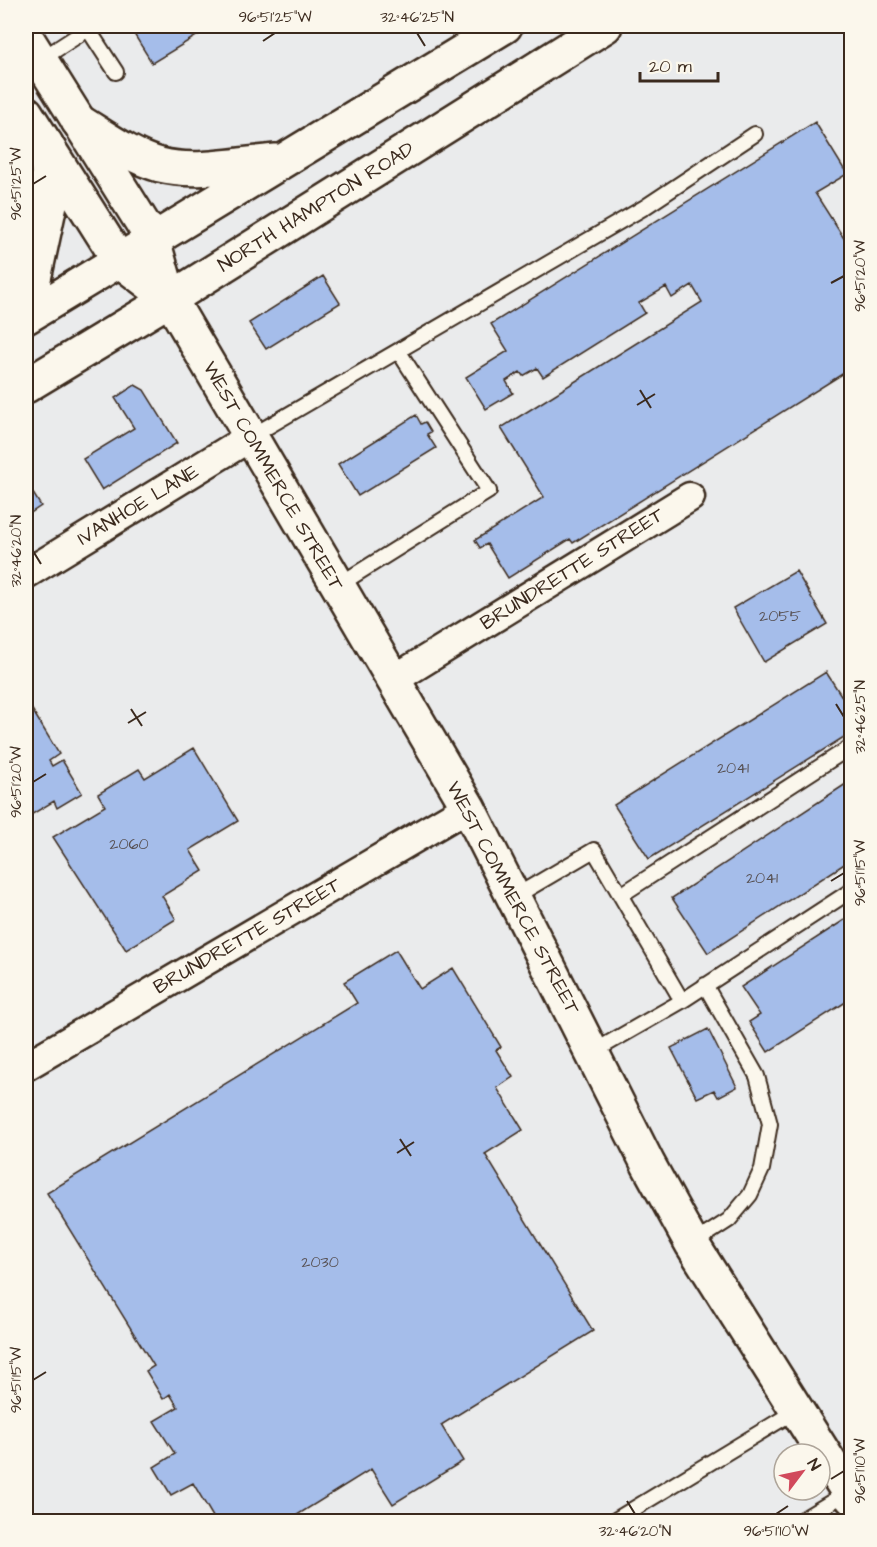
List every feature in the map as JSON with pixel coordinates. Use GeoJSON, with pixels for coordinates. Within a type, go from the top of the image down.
{"type":"FeatureCollection","features":[{"type":"Feature","properties":{"kind":"street"},"geometry":{"type":"LineString","coordinates":[[26,317],[505,26]]}},
{"type":"Feature","properties":{"kind":"street","name":"NORTH HAMPTON ROAD"},"geometry":{"type":"LineString","coordinates":[[26,386],[170,300],[606,26]]}},
{"type":"Feature","properties":{"kind":"street","name":"WEST COMMERCE STREET"},"geometry":{"type":"LineString","coordinates":[[33,48],[153,240],[170,300],[468,807],[648,1164],[692,1244],[850,1495]]}},
{"type":"Feature","properties":{"kind":"street","name":"WEST COMMERCE STREET"},"geometry":{"type":"LineString","coordinates":[[26,113],[120,260],[170,300]]}},
{"type":"Feature","properties":{"kind":"street"},"geometry":{"type":"LineString","coordinates":[[78,120],[124,149],[160,165],[200,168],[284,160]]}},
{"type":"Feature","properties":{"kind":"street"},"geometry":{"type":"LineString","coordinates":[[26,300],[32,288],[50,204],[46,144]]}},
{"type":"Feature","properties":{"kind":"street","name":"IVANHOE LANE"},"geometry":{"type":"LineString","coordinates":[[26,574],[250,437]]}},
{"type":"Feature","properties":{"kind":"street","name":"BRUNDRETTE STREET"},"geometry":{"type":"LineString","coordinates":[[393,680],[690,497]]}},
{"type":"Feature","properties":{"kind":"street","name":"BRUNDRETTE STREET"},"geometry":{"type":"LineString","coordinates":[[26,1066],[468,807]]}},
{"type":"Feature","properties":{"kind":"lane"},"geometry":{"type":"LineString","coordinates":[[33,48],[87,27],[116,72]]}},
{"type":"Feature","properties":{"kind":"lane"},"geometry":{"type":"LineString","coordinates":[[250,437],[645,207],[755,134]]}},
{"type":"Feature","properties":{"kind":"lane"},"geometry":{"type":"LineString","coordinates":[[337,586],[489,491],[399,352]]}},
{"type":"Feature","properties":{"kind":"lane"},"geometry":{"type":"LineString","coordinates":[[621,895],[852,746]]}},
{"type":"Feature","properties":{"kind":"lane"},"geometry":{"type":"LineString","coordinates":[[514,897],[594,850],[682,1001]]}},
{"type":"Feature","properties":{"kind":"lane"},"geometry":{"type":"LineString","coordinates":[[593,1052],[682,1001],[852,890]]}},
{"type":"Feature","properties":{"kind":"lane"},"geometry":{"type":"LineString","coordinates":[[692,1244],[729,1220],[750,1195],[762,1169],[770,1124],[757,1076],[705,985]]}},
{"type":"Feature","properties":{"kind":"lane"},"geometry":{"type":"LineString","coordinates":[[612,1521],[796,1410]]}},
{"type":"Feature","properties":{"kind":"lane"},"geometry":{"type":"LineString","coordinates":[[798,1521],[850,1495]]}},
{"type":"Feature","properties":{"kind":"building"},"geometry":{"type":"Polygon","coordinates":[[[129,26],[213,26],[152,63],[129,26]]]}},
{"type":"Feature","properties":{"kind":"building"},"geometry":{"type":"Polygon","coordinates":[[[815,122],[847,174],[815,193],[852,251],[852,368],[573,543],[570,539],[508,578],[487,544],[480,548],[475,540],[544,497],[501,428],[702,302],[692,285],[672,298],[666,287],[639,303],[645,313],[543,377],[537,368],[523,376],[520,372],[506,381],[513,393],[486,409],[466,377],[508,351],[491,324],[815,122]]]}},
{"type":"Feature","properties":{"kind":"building"},"geometry":{"type":"Polygon","coordinates":[[[323,276],[340,303],[266,349],[249,323],[323,276]]]}},
{"type":"Feature","properties":{"kind":"building"},"geometry":{"type":"Polygon","coordinates":[[[135,385],[144,390],[177,443],[102,490],[83,459],[134,428],[115,398],[135,385]]]}},
{"type":"Feature","properties":{"kind":"building"},"geometry":{"type":"Polygon","coordinates":[[[416,415],[421,424],[425,422],[431,432],[427,434],[436,448],[358,496],[338,464],[416,415]]]}},
{"type":"Feature","properties":{"kind":"building"},"geometry":{"type":"Polygon","coordinates":[[[26,482],[41,506],[26,516],[26,482]]]}},
{"type":"Feature","properties":{"kind":"building"},"geometry":{"type":"Polygon","coordinates":[[[796,571],[827,624],[764,662],[733,608],[796,571]]]}},
{"type":"Feature","properties":{"kind":"building"},"geometry":{"type":"Polygon","coordinates":[[[826,672],[852,712],[852,732],[649,859],[614,805],[826,672]]]}},
{"type":"Feature","properties":{"kind":"building"},"geometry":{"type":"Polygon","coordinates":[[[28,703],[59,754],[49,761],[52,766],[62,760],[82,793],[57,808],[54,801],[29,816],[26,811],[26,774],[32,770],[26,760],[26,704],[28,703]]]}},
{"type":"Feature","properties":{"kind":"building"},"geometry":{"type":"Polygon","coordinates":[[[194,748],[238,821],[190,850],[203,871],[162,896],[176,919],[126,950],[53,837],[105,806],[98,794],[139,769],[145,778],[194,748]]]}},
{"type":"Feature","properties":{"kind":"building"},"geometry":{"type":"Polygon","coordinates":[[[852,780],[852,859],[708,953],[672,898],[852,780]]]}},
{"type":"Feature","properties":{"kind":"building"},"geometry":{"type":"Polygon","coordinates":[[[852,915],[852,998],[768,1052],[749,1022],[760,1015],[741,987],[852,915]]]}},
{"type":"Feature","properties":{"kind":"building"},"geometry":{"type":"Polygon","coordinates":[[[396,950],[420,989],[453,968],[501,1047],[496,1050],[513,1077],[497,1088],[523,1130],[485,1154],[593,1331],[441,1425],[463,1461],[393,1504],[371,1469],[286,1522],[216,1522],[193,1483],[171,1495],[154,1467],[175,1454],[154,1421],[178,1407],[170,1394],[163,1399],[146,1371],[154,1366],[47,1193],[357,1003],[344,982],[396,950]]]}},
{"type":"Feature","properties":{"kind":"building"},"geometry":{"type":"Polygon","coordinates":[[[708,1029],[737,1087],[718,1097],[714,1090],[697,1098],[671,1048],[708,1029]]]}}]}
